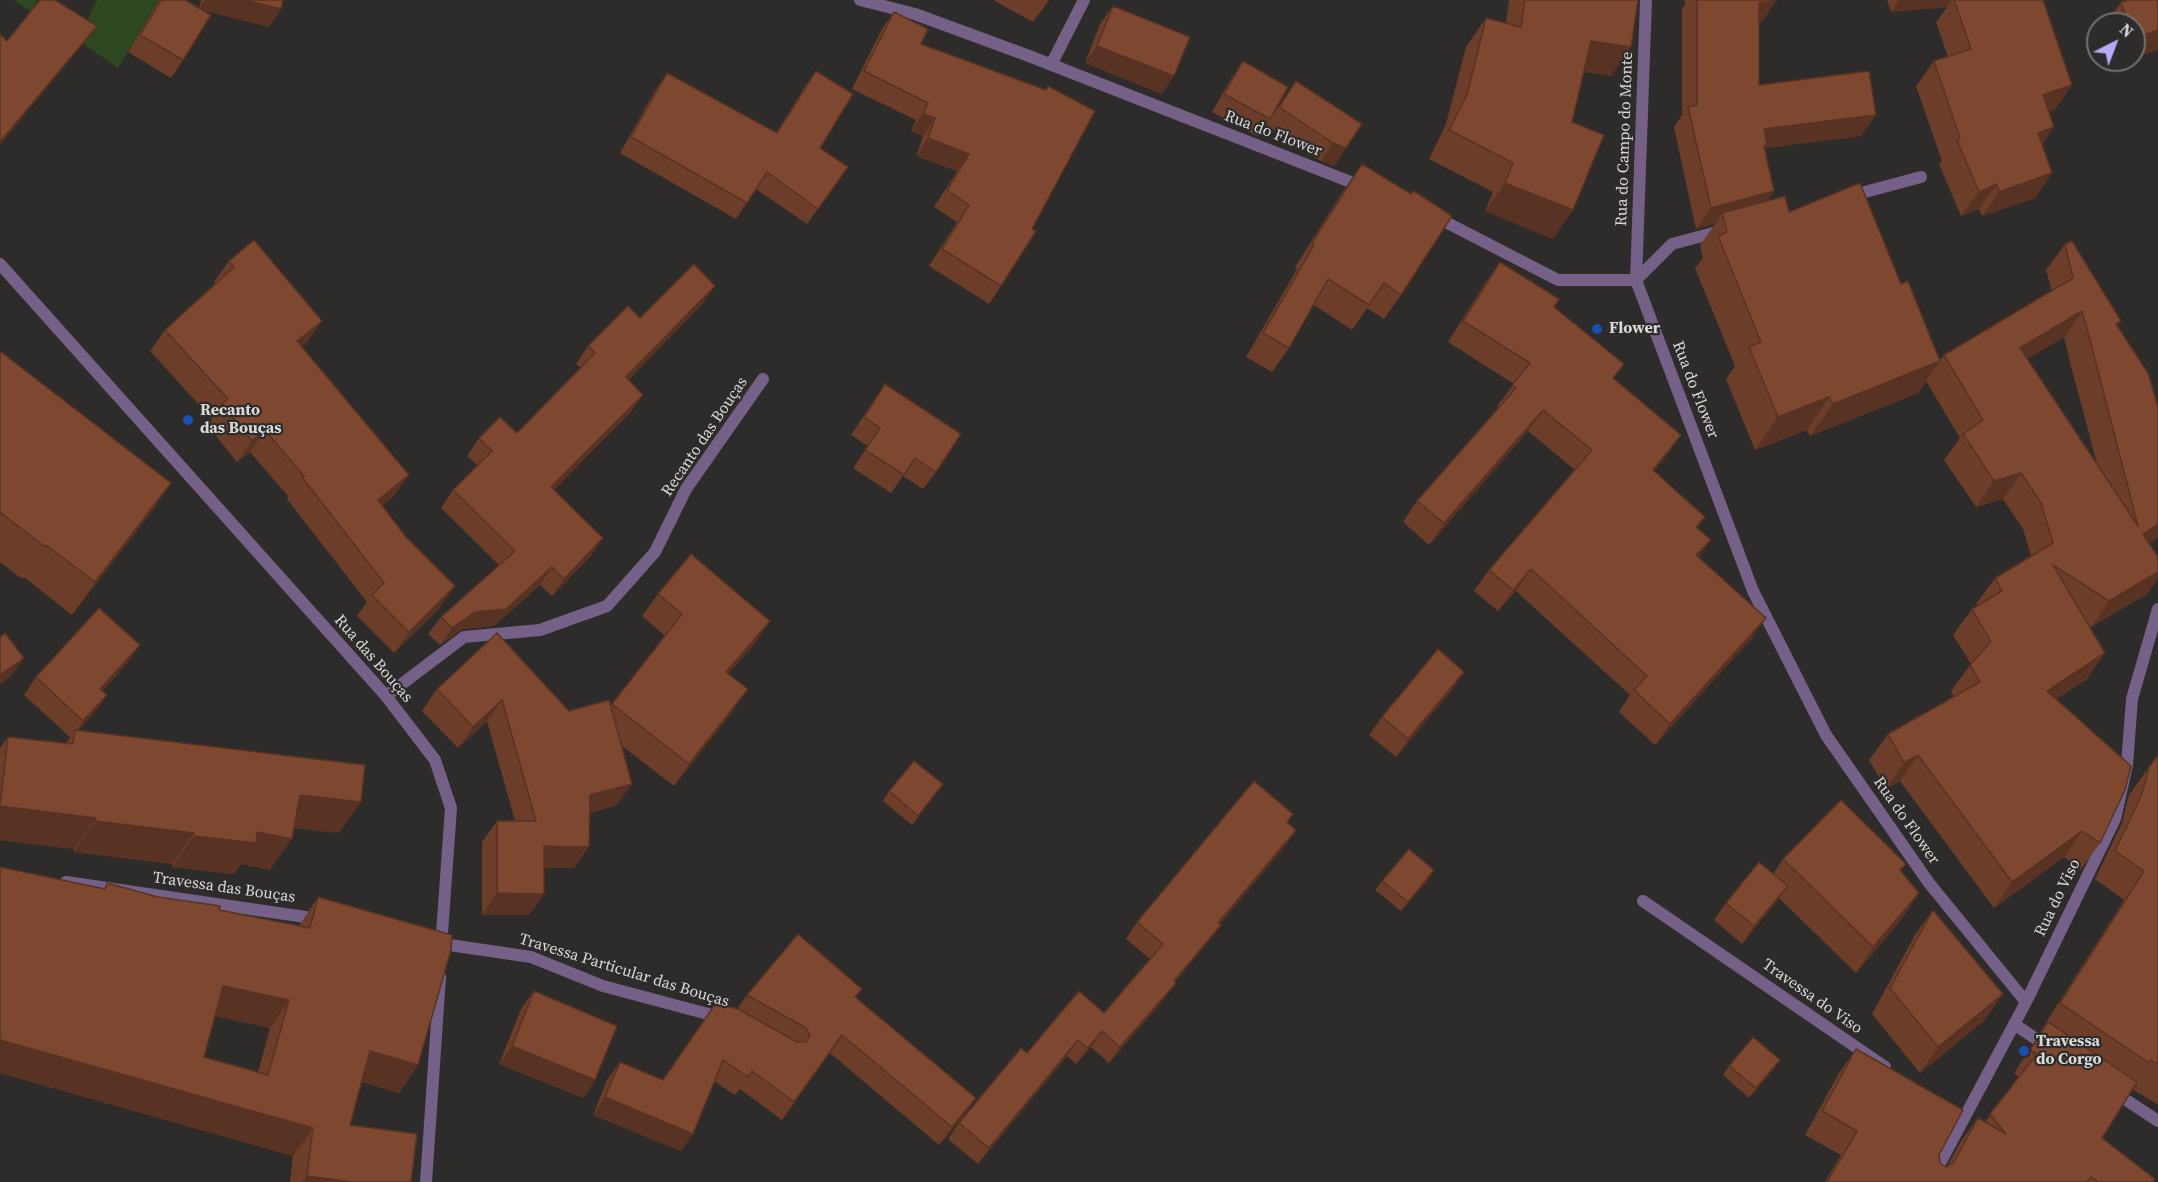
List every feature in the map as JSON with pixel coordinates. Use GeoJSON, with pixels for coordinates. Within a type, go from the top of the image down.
{"type":"FeatureCollection","features":[{"type":"Feature","properties":{"kind":"street","name":"Rua do Flower"},"geometry":{"type":"LineString","coordinates":[[860,0],[915,14],[1382,194]]}},
{"type":"Feature","properties":{"kind":"street"},"geometry":{"type":"LineString","coordinates":[[1051,65],[1084,0]]}},
{"type":"Feature","properties":{"kind":"street","name":"Rua do Campo do Monte"},"geometry":{"type":"LineString","coordinates":[[1636,280],[1646,0]]}},
{"type":"Feature","properties":{"kind":"street"},"geometry":{"type":"LineString","coordinates":[[1841,198],[1921,177]]}},
{"type":"Feature","properties":{"kind":"street"},"geometry":{"type":"LineString","coordinates":[[1426,211],[1558,280],[1636,280],[1672,244],[1728,229]]}},
{"type":"Feature","properties":{"kind":"street","name":"Rua das Bouças"},"geometry":{"type":"LineString","coordinates":[[0,264],[387,696],[435,760],[451,808],[426,1182]]}},
{"type":"Feature","properties":{"kind":"street","name":"Rua do Flower"},"geometry":{"type":"LineString","coordinates":[[1636,280],[1753,591],[1826,735],[1929,883],[2026,1002]]}},
{"type":"Feature","properties":{"kind":"street","name":"Recanto das Bouças"},"geometry":{"type":"LineString","coordinates":[[387,696],[464,637],[540,630],[607,606],[656,552],[686,489],[763,379]]}},
{"type":"Feature","properties":{"kind":"street","name":"Rua do Viso"},"geometry":{"type":"LineString","coordinates":[[1930,1182],[1958,1117],[2026,1002],[2115,819],[2127,765],[2132,699],[2158,609]]}},
{"type":"Feature","properties":{"kind":"street","name":"Travessa das Bouças"},"geometry":{"type":"LineString","coordinates":[[59,880],[328,921]]}},
{"type":"Feature","properties":{"kind":"street","name":"Travessa do Viso"},"geometry":{"type":"LineString","coordinates":[[1643,901],[1895,1074]]}},
{"type":"Feature","properties":{"kind":"street"},"geometry":{"type":"LineString","coordinates":[[419,940],[441,956]]}},
{"type":"Feature","properties":{"kind":"street","name":"Travessa Particular das Bouças"},"geometry":{"type":"LineString","coordinates":[[441,956],[531,957],[603,986],[729,1019],[740,1025]]}},
{"type":"Feature","properties":{"kind":"street"},"geometry":{"type":"LineString","coordinates":[[2014,1024],[2062,1056]]}},
{"type":"Feature","properties":{"kind":"street"},"geometry":{"type":"LineString","coordinates":[[2100,1082],[2158,1121]]}},
{"type":"Feature","properties":{"kind":"green space"},"geometry":{"type":"Polygon","coordinates":[[[13,0],[37,0],[32,12],[13,0]]]}},
{"type":"Feature","properties":{"kind":"green space"},"geometry":{"type":"Polygon","coordinates":[[[97,0],[159,0],[118,68],[78,40],[97,0]]]}},
{"type":"Feature","properties":{"kind":"building"},"geometry":{"type":"Polygon","coordinates":[[[40,0],[55,0],[97,26],[0,142],[0,34],[7,41],[40,0]]]}},
{"type":"Feature","properties":{"kind":"building"},"geometry":{"type":"Polygon","coordinates":[[[161,0],[185,0],[211,15],[183,60],[140,35],[161,0]]]}},
{"type":"Feature","properties":{"kind":"building"},"geometry":{"type":"Polygon","coordinates":[[[245,0],[283,0],[281,9],[245,0]]]}},
{"type":"Feature","properties":{"kind":"building"},"geometry":{"type":"Polygon","coordinates":[[[1525,0],[1638,0],[1631,47],[1591,41],[1572,122],[1604,135],[1573,210],[1505,183],[1513,163],[1449,130],[1467,95],[1486,18],[1521,27],[1525,0]]]}},
{"type":"Feature","properties":{"kind":"building"},"geometry":{"type":"Polygon","coordinates":[[[1697,0],[1776,0],[1759,3],[1759,85],[1869,71],[1876,115],[1764,129],[1767,145],[1764,146],[1774,191],[1711,208],[1688,107],[1697,105],[1697,0]]]}},
{"type":"Feature","properties":{"kind":"building"},"geometry":{"type":"Polygon","coordinates":[[[1954,0],[2043,0],[2072,85],[2043,95],[2054,127],[2038,133],[2052,173],[1999,192],[1997,184],[1979,192],[1957,140],[1960,138],[1934,61],[1971,49],[1954,0]]]}},
{"type":"Feature","properties":{"kind":"building"},"geometry":{"type":"Polygon","coordinates":[[[2158,0],[2158,30],[2146,34],[2146,12],[2124,12],[2121,2],[2158,0]]]}},
{"type":"Feature","properties":{"kind":"building"},"geometry":{"type":"Polygon","coordinates":[[[1113,6],[1190,37],[1174,76],[1097,46],[1113,6]]]}},
{"type":"Feature","properties":{"kind":"building"},"geometry":{"type":"Polygon","coordinates":[[[894,12],[928,29],[921,44],[1046,90],[1048,86],[1095,111],[1032,229],[1036,231],[1001,286],[942,249],[969,205],[947,190],[969,154],[928,138],[935,118],[923,114],[928,103],[864,71],[894,12]]]}},
{"type":"Feature","properties":{"kind":"building"},"geometry":{"type":"Polygon","coordinates":[[[1243,61],[1288,87],[1270,119],[1224,94],[1243,61]]]}},
{"type":"Feature","properties":{"kind":"building"},"geometry":{"type":"Polygon","coordinates":[[[816,71],[853,94],[820,148],[848,167],[818,209],[767,172],[747,203],[631,137],[667,73],[777,133],[816,71]]]}},
{"type":"Feature","properties":{"kind":"building"},"geometry":{"type":"Polygon","coordinates":[[[1296,81],[1362,124],[1346,148],[1333,143],[1279,107],[1296,81]]]}},
{"type":"Feature","properties":{"kind":"building"},"geometry":{"type":"Polygon","coordinates":[[[1362,164],[1411,194],[1414,191],[1452,216],[1401,295],[1384,283],[1369,305],[1328,279],[1289,348],[1263,333],[1314,245],[1312,243],[1362,164]]]}},
{"type":"Feature","properties":{"kind":"building"},"geometry":{"type":"Polygon","coordinates":[[[1860,183],[1901,284],[1908,281],[1940,361],[1833,404],[1829,397],[1778,417],[1749,347],[1761,342],[1718,236],[1727,232],[1722,213],[1785,196],[1789,212],[1860,183]]]}},
{"type":"Feature","properties":{"kind":"building"},"geometry":{"type":"Polygon","coordinates":[[[254,240],[322,321],[297,341],[409,475],[378,500],[406,537],[455,586],[409,632],[372,595],[384,583],[302,477],[304,476],[265,430],[252,441],[222,404],[228,399],[165,330],[234,267],[229,261],[254,240]]]}},
{"type":"Feature","properties":{"kind":"building"},"geometry":{"type":"Polygon","coordinates":[[[2072,241],[2121,321],[2116,324],[2148,373],[2158,407],[2158,524],[2143,534],[2158,557],[2158,572],[2109,601],[2053,565],[2105,653],[2047,691],[2131,766],[2125,790],[2100,843],[2082,831],[2012,882],[1918,755],[1904,763],[1888,734],[1980,682],[1970,665],[1991,642],[1972,609],[2002,591],[1995,578],[2053,543],[2041,503],[2021,473],[1994,481],[1963,434],[1983,420],[1944,355],[2073,278],[2065,244],[2072,241]],[[2082,311],[2020,348],[2138,526],[2082,311]]]}},
{"type":"Feature","properties":{"kind":"building"},"geometry":{"type":"Polygon","coordinates":[[[1500,262],[1559,299],[1554,307],[1624,364],[1613,378],[1681,435],[1653,470],[1705,517],[1696,527],[1711,540],[1696,555],[1766,618],[1670,724],[1634,690],[1647,676],[1531,569],[1513,590],[1489,570],[1592,450],[1543,410],[1444,523],[1417,501],[1516,388],[1512,385],[1530,363],[1463,321],[1500,262]]]}},
{"type":"Feature","properties":{"kind":"building"},"geometry":{"type":"Polygon","coordinates":[[[694,264],[715,286],[626,377],[643,395],[551,487],[603,538],[564,579],[552,567],[506,609],[475,612],[452,628],[441,617],[515,551],[453,490],[492,451],[479,438],[500,417],[517,433],[595,353],[588,346],[628,306],[640,318],[694,264]]]}},
{"type":"Feature","properties":{"kind":"building"},"geometry":{"type":"Polygon","coordinates":[[[0,351],[171,483],[95,582],[0,512],[0,351]]]}},
{"type":"Feature","properties":{"kind":"building"},"geometry":{"type":"Polygon","coordinates":[[[885,384],[961,434],[936,472],[915,458],[904,475],[865,450],[880,428],[864,417],[885,384]]]}},
{"type":"Feature","properties":{"kind":"building"},"geometry":{"type":"Polygon","coordinates":[[[691,554],[770,621],[726,672],[748,689],[689,764],[612,704],[682,614],[658,594],[691,554]]]}},
{"type":"Feature","properties":{"kind":"building"},"geometry":{"type":"Polygon","coordinates":[[[99,608],[140,645],[100,689],[107,695],[83,721],[36,677],[99,608]]]}},
{"type":"Feature","properties":{"kind":"building"},"geometry":{"type":"Polygon","coordinates":[[[5,633],[24,658],[0,675],[0,637],[5,633]]]}},
{"type":"Feature","properties":{"kind":"building"},"geometry":{"type":"Polygon","coordinates":[[[497,633],[569,711],[609,700],[632,784],[590,795],[589,847],[544,846],[544,894],[497,893],[497,821],[536,821],[502,700],[473,727],[437,689],[497,633]]]}},
{"type":"Feature","properties":{"kind":"building"},"geometry":{"type":"Polygon","coordinates":[[[1438,649],[1464,672],[1408,739],[1382,717],[1438,649]]]}},
{"type":"Feature","properties":{"kind":"building"},"geometry":{"type":"Polygon","coordinates":[[[75,730],[365,765],[361,802],[300,795],[292,839],[257,832],[256,843],[194,836],[194,833],[0,806],[8,737],[73,744],[75,730]]]}},
{"type":"Feature","properties":{"kind":"building"},"geometry":{"type":"Polygon","coordinates":[[[2158,755],[2158,1064],[2151,1060],[2149,1063],[2060,1003],[2144,871],[2115,851],[2142,794],[2149,767],[2158,755]]]}},
{"type":"Feature","properties":{"kind":"building"},"geometry":{"type":"Polygon","coordinates":[[[914,761],[943,784],[918,816],[889,791],[914,761]]]}},
{"type":"Feature","properties":{"kind":"building"},"geometry":{"type":"Polygon","coordinates":[[[1254,781],[1293,814],[1287,822],[1296,830],[1218,923],[1221,925],[1174,981],[1176,983],[1120,1047],[1102,1031],[1088,1048],[1078,1040],[989,1148],[959,1123],[1021,1048],[1027,1053],[1079,991],[1104,1013],[1163,944],[1137,922],[1254,781]]]}},
{"type":"Feature","properties":{"kind":"building"},"geometry":{"type":"Polygon","coordinates":[[[1841,800],[1906,864],[1900,870],[1919,893],[1873,947],[1783,859],[1841,800]]]}},
{"type":"Feature","properties":{"kind":"building"},"geometry":{"type":"Polygon","coordinates":[[[1409,849],[1434,870],[1408,902],[1382,881],[1409,849]]]}},
{"type":"Feature","properties":{"kind":"building"},"geometry":{"type":"Polygon","coordinates":[[[1759,862],[1788,886],[1754,926],[1726,903],[1759,862]]]}},
{"type":"Feature","properties":{"kind":"building"},"geometry":{"type":"Polygon","coordinates":[[[0,867],[105,889],[107,883],[158,897],[220,906],[219,910],[310,928],[318,897],[452,935],[451,950],[418,1065],[370,1051],[350,1125],[417,1134],[411,1182],[353,1182],[307,1176],[313,1128],[0,1040],[0,867]],[[223,986],[204,1057],[268,1075],[289,1000],[223,986]]]}},
{"type":"Feature","properties":{"kind":"building"},"geometry":{"type":"Polygon","coordinates":[[[1933,910],[2003,994],[1938,1047],[1890,988],[1933,910]]]}},
{"type":"Feature","properties":{"kind":"building"},"geometry":{"type":"Polygon","coordinates":[[[798,934],[862,989],[855,997],[976,1098],[952,1127],[842,1035],[794,1102],[752,1071],[748,1077],[723,1060],[693,1134],[605,1097],[620,1062],[663,1080],[716,1003],[738,1009],[797,1042],[806,1042],[810,1035],[806,1028],[747,995],[798,934]]]}},
{"type":"Feature","properties":{"kind":"building"},"geometry":{"type":"Polygon","coordinates":[[[534,991],[617,1026],[595,1080],[512,1046],[534,991]]]}},
{"type":"Feature","properties":{"kind":"building"},"geometry":{"type":"Polygon","coordinates":[[[2048,1022],[2137,1082],[2102,1138],[2155,1179],[2153,1182],[2098,1182],[2091,1177],[2087,1182],[1827,1182],[1857,1131],[1822,1111],[1856,1049],[1963,1110],[1939,1155],[1940,1163],[1946,1167],[1954,1162],[1978,1118],[2006,1134],[1990,1114],[2037,1054],[2030,1050],[2048,1022]]]}},
{"type":"Feature","properties":{"kind":"building"},"geometry":{"type":"Polygon","coordinates":[[[1753,1037],[1780,1060],[1756,1088],[1729,1066],[1753,1037]]]}},
{"type":"Feature","properties":{"kind":"place","name":"Flower"},"geometry":{"type":"Point","coordinates":[1597,329]}},
{"type":"Feature","properties":{"kind":"place","name":"Recanto das Bouças"},"geometry":{"type":"Point","coordinates":[188,420]}},
{"type":"Feature","properties":{"kind":"place","name":"Travessa do Corgo"},"geometry":{"type":"Point","coordinates":[2024,1051]}}]}
